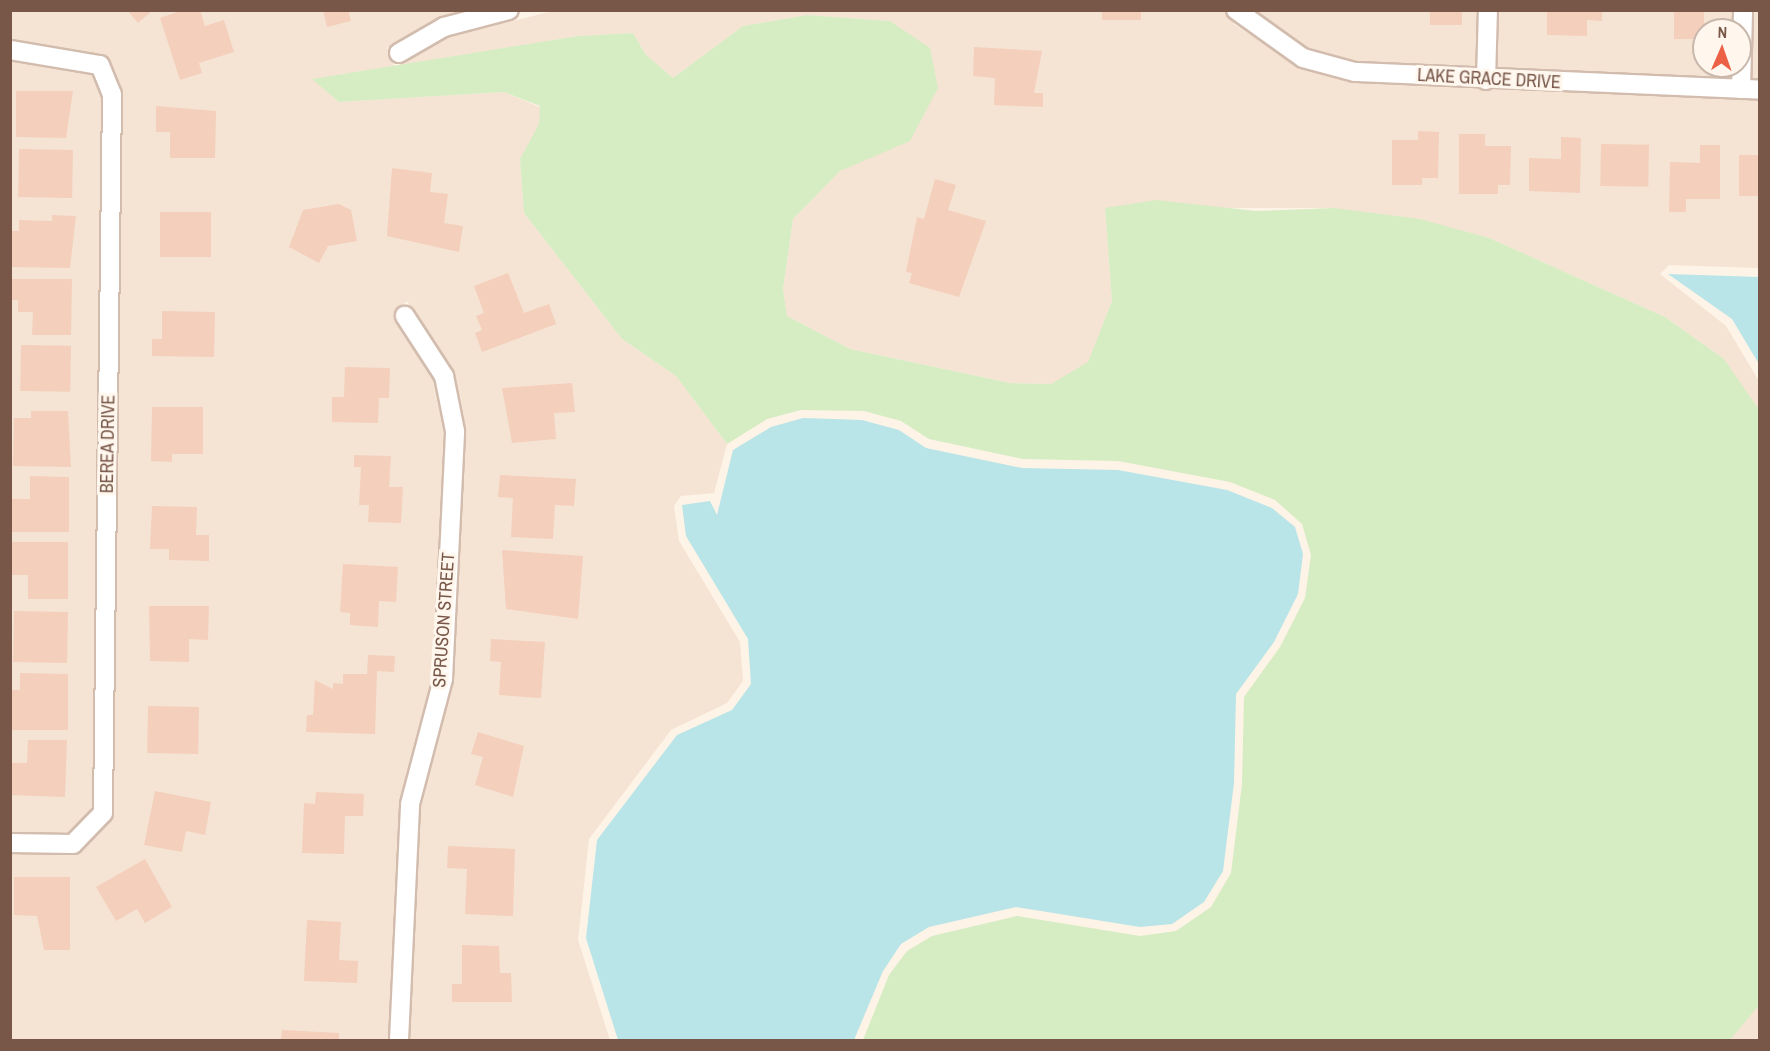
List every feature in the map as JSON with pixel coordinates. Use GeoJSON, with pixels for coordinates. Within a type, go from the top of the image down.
{"type":"FeatureCollection","features":[{"type":"Feature","properties":{"kind":"street"},"geometry":{"type":"LineString","coordinates":[[399,53],[444,27],[509,10]]}},
{"type":"Feature","properties":{"kind":"street","name":"LAKE GRACE DRIVE"},"geometry":{"type":"LineString","coordinates":[[1236,10],[1303,58],[1355,72],[1486,80],[1750,89]]}},
{"type":"Feature","properties":{"kind":"street"},"geometry":{"type":"LineString","coordinates":[[1486,80],[1488,10]]}},
{"type":"Feature","properties":{"kind":"street"},"geometry":{"type":"LineString","coordinates":[[1743,10],[1750,89]]}},
{"type":"Feature","properties":{"kind":"street","name":"BEREA DRIVE"},"geometry":{"type":"LineString","coordinates":[[10,50],[100,65],[112,94],[103,813],[73,844],[10,843]]}},
{"type":"Feature","properties":{"kind":"street","name":"SPRUSON STREET"},"geometry":{"type":"LineString","coordinates":[[399,1041],[410,804],[443,679],[455,431],[444,376],[405,316]]}},
{"type":"Feature","properties":{"kind":"shaded area"},"geometry":{"type":"Polygon","coordinates":[[[1224,10],[1235,25],[1301,68],[1355,83],[1759,100],[1759,268],[1669,265],[1660,274],[1726,326],[1759,381],[1759,411],[1724,359],[1665,317],[1489,238],[1334,208],[1105,208],[1112,301],[1088,363],[1051,384],[1010,383],[850,349],[787,316],[783,289],[793,219],[840,171],[890,21],[807,15],[743,26],[673,78],[646,55],[633,33],[578,36],[397,66],[448,37],[553,11],[1224,10]]]}},
{"type":"Feature","properties":{"kind":"shaded area"},"geometry":{"type":"Polygon","coordinates":[[[11,11],[466,11],[442,16],[387,48],[394,66],[313,79],[339,102],[504,92],[540,107],[540,124],[520,159],[524,213],[622,339],[676,376],[727,444],[714,493],[681,496],[674,506],[679,541],[740,642],[743,681],[727,703],[671,730],[589,839],[578,940],[610,1040],[408,1040],[419,806],[452,680],[464,431],[452,369],[407,301],[393,314],[436,380],[446,432],[434,677],[400,804],[389,1040],[11,1040],[11,853],[73,854],[112,813],[122,94],[103,55],[11,39],[11,11]]]}},
{"type":"Feature","properties":{"kind":"shaded area"},"geometry":{"type":"Polygon","coordinates":[[[1250,11],[1479,11],[1477,69],[1357,62],[1307,48],[1250,11]]]}},
{"type":"Feature","properties":{"kind":"shaded area"},"geometry":{"type":"Polygon","coordinates":[[[1497,11],[1733,11],[1733,18],[1692,18],[1692,77],[1495,70],[1497,11]]]}},
{"type":"Feature","properties":{"kind":"shaded area"},"geometry":{"type":"Polygon","coordinates":[[[1752,11],[1759,11],[1759,79],[1752,79],[1752,11]]]}},
{"type":"Feature","properties":{"kind":"shaded area"},"geometry":{"type":"Polygon","coordinates":[[[11,61],[94,74],[103,97],[94,808],[69,833],[11,832],[11,61]]]}},
{"type":"Feature","properties":{"kind":"shaded area"},"geometry":{"type":"Polygon","coordinates":[[[1759,1004],[1759,1040],[1730,1040],[1759,1004]]]}},
{"type":"Feature","properties":{"kind":"green space"},"geometry":{"type":"Polygon","coordinates":[[[807,15],[890,21],[930,48],[938,88],[910,141],[840,171],[793,219],[783,289],[787,316],[850,349],[1010,383],[1051,384],[1088,362],[1112,301],[1105,208],[1156,200],[1256,211],[1334,208],[1420,219],[1489,238],[1665,317],[1724,359],[1760,411],[1760,1004],[1730,1040],[863,1040],[889,975],[907,951],[932,936],[1017,916],[1140,936],[1176,931],[1211,907],[1231,873],[1242,784],[1244,697],[1280,647],[1305,598],[1311,555],[1302,524],[1275,500],[1230,482],[1118,461],[1023,459],[929,439],[901,421],[864,411],[801,410],[767,419],[727,444],[676,376],[622,339],[524,213],[520,159],[539,124],[540,106],[504,92],[339,102],[312,79],[578,36],[633,33],[646,55],[673,78],[743,26],[807,15]]]}},
{"type":"Feature","properties":{"kind":"water"},"geometry":{"type":"Polygon","coordinates":[[[1668,274],[1759,277],[1759,364],[1732,319],[1668,274]]]}},
{"type":"Feature","properties":{"kind":"water"},"geometry":{"type":"Polygon","coordinates":[[[803,418],[862,420],[899,430],[926,448],[1022,468],[1118,470],[1227,490],[1272,508],[1295,527],[1303,554],[1298,594],[1274,642],[1236,694],[1234,783],[1223,871],[1204,902],[1172,924],[1140,927],[1016,907],[929,927],[901,944],[883,971],[854,1040],[618,1040],[586,938],[597,840],[677,735],[732,710],[751,684],[748,639],[686,536],[682,505],[710,501],[717,515],[733,450],[771,427],[803,418]]]}},
{"type":"Feature","properties":{"kind":"building"},"geometry":{"type":"Polygon","coordinates":[[[127,10],[153,10],[138,23],[127,10]]]}},
{"type":"Feature","properties":{"kind":"building"},"geometry":{"type":"Polygon","coordinates":[[[183,10],[200,10],[205,26],[224,20],[234,52],[199,63],[202,73],[180,80],[160,18],[183,10]]]}},
{"type":"Feature","properties":{"kind":"building"},"geometry":{"type":"Polygon","coordinates":[[[323,10],[348,10],[351,21],[327,27],[323,10]]]}},
{"type":"Feature","properties":{"kind":"building"},"geometry":{"type":"Polygon","coordinates":[[[1102,10],[1141,10],[1141,20],[1102,20],[1102,10]]]}},
{"type":"Feature","properties":{"kind":"building"},"geometry":{"type":"Polygon","coordinates":[[[1430,10],[1462,10],[1462,25],[1430,25],[1430,10]]]}},
{"type":"Feature","properties":{"kind":"building"},"geometry":{"type":"Polygon","coordinates":[[[1547,10],[1602,10],[1602,21],[1587,20],[1587,36],[1547,35],[1547,10]]]}},
{"type":"Feature","properties":{"kind":"building"},"geometry":{"type":"Polygon","coordinates":[[[1674,10],[1704,10],[1704,18],[1692,18],[1692,39],[1674,39],[1674,10]]]}},
{"type":"Feature","properties":{"kind":"building"},"geometry":{"type":"Polygon","coordinates":[[[974,47],[1042,51],[1034,93],[1043,93],[1043,107],[994,105],[995,78],[973,76],[974,47]]]}},
{"type":"Feature","properties":{"kind":"building"},"geometry":{"type":"Polygon","coordinates":[[[16,91],[73,91],[66,138],[16,137],[16,91]]]}},
{"type":"Feature","properties":{"kind":"building"},"geometry":{"type":"Polygon","coordinates":[[[156,106],[216,111],[215,158],[170,158],[170,132],[156,132],[156,106]]]}},
{"type":"Feature","properties":{"kind":"building"},"geometry":{"type":"Polygon","coordinates":[[[1418,131],[1439,132],[1438,178],[1422,178],[1422,185],[1392,185],[1392,140],[1418,140],[1418,131]]]}},
{"type":"Feature","properties":{"kind":"building"},"geometry":{"type":"Polygon","coordinates":[[[1459,134],[1485,134],[1485,146],[1511,146],[1510,185],[1498,185],[1498,194],[1459,194],[1459,134]]]}},
{"type":"Feature","properties":{"kind":"building"},"geometry":{"type":"Polygon","coordinates":[[[1561,137],[1581,138],[1580,193],[1529,191],[1529,158],[1561,159],[1561,137]]]}},
{"type":"Feature","properties":{"kind":"building"},"geometry":{"type":"Polygon","coordinates":[[[1601,144],[1649,145],[1648,187],[1600,186],[1601,144]]]}},
{"type":"Feature","properties":{"kind":"building"},"geometry":{"type":"Polygon","coordinates":[[[1700,145],[1720,145],[1720,199],[1686,199],[1686,212],[1669,212],[1670,162],[1700,163],[1700,145]]]}},
{"type":"Feature","properties":{"kind":"building"},"geometry":{"type":"Polygon","coordinates":[[[19,149],[73,150],[72,198],[18,197],[19,149]]]}},
{"type":"Feature","properties":{"kind":"building"},"geometry":{"type":"Polygon","coordinates":[[[1739,155],[1760,155],[1760,196],[1739,196],[1739,155]]]}},
{"type":"Feature","properties":{"kind":"building"},"geometry":{"type":"Polygon","coordinates":[[[392,168],[432,173],[430,192],[448,194],[444,223],[463,226],[459,252],[387,236],[392,168]]]}},
{"type":"Feature","properties":{"kind":"building"},"geometry":{"type":"Polygon","coordinates":[[[935,179],[956,185],[948,210],[986,221],[959,297],[909,283],[912,273],[906,272],[917,217],[924,219],[935,179]]]}},
{"type":"Feature","properties":{"kind":"building"},"geometry":{"type":"Polygon","coordinates":[[[339,204],[351,210],[357,241],[328,246],[319,263],[289,247],[303,210],[339,204]]]}},
{"type":"Feature","properties":{"kind":"building"},"geometry":{"type":"Polygon","coordinates":[[[160,212],[211,212],[211,257],[160,257],[160,212]]]}},
{"type":"Feature","properties":{"kind":"building"},"geometry":{"type":"Polygon","coordinates":[[[52,215],[76,216],[70,268],[10,267],[10,231],[19,231],[19,220],[52,221],[52,215]]]}},
{"type":"Feature","properties":{"kind":"building"},"geometry":{"type":"Polygon","coordinates":[[[508,273],[524,313],[549,304],[556,324],[482,352],[475,333],[482,330],[476,316],[484,313],[474,286],[508,273]]]}},
{"type":"Feature","properties":{"kind":"building"},"geometry":{"type":"Polygon","coordinates":[[[12,279],[72,279],[71,335],[32,335],[33,312],[18,312],[18,300],[10,300],[12,279]]]}},
{"type":"Feature","properties":{"kind":"building"},"geometry":{"type":"Polygon","coordinates":[[[162,311],[215,312],[214,357],[152,356],[152,339],[162,339],[162,311]]]}},
{"type":"Feature","properties":{"kind":"building"},"geometry":{"type":"Polygon","coordinates":[[[21,345],[71,346],[70,392],[20,391],[21,345]]]}},
{"type":"Feature","properties":{"kind":"building"},"geometry":{"type":"Polygon","coordinates":[[[345,367],[390,368],[389,398],[379,398],[378,423],[332,422],[332,397],[344,397],[345,367]]]}},
{"type":"Feature","properties":{"kind":"building"},"geometry":{"type":"Polygon","coordinates":[[[572,383],[575,412],[554,413],[556,439],[512,443],[502,388],[572,383]]]}},
{"type":"Feature","properties":{"kind":"building"},"geometry":{"type":"Polygon","coordinates":[[[152,407],[203,407],[203,454],[172,454],[172,462],[151,461],[152,407]]]}},
{"type":"Feature","properties":{"kind":"building"},"geometry":{"type":"Polygon","coordinates":[[[31,411],[68,411],[71,467],[13,466],[14,418],[31,418],[31,411]]]}},
{"type":"Feature","properties":{"kind":"building"},"geometry":{"type":"Polygon","coordinates":[[[354,455],[391,456],[389,487],[403,487],[401,523],[368,522],[369,505],[359,505],[361,467],[354,467],[354,455]]]}},
{"type":"Feature","properties":{"kind":"building"},"geometry":{"type":"Polygon","coordinates":[[[500,475],[576,479],[574,506],[555,505],[553,539],[511,537],[513,498],[498,497],[500,475]]]}},
{"type":"Feature","properties":{"kind":"building"},"geometry":{"type":"Polygon","coordinates":[[[30,476],[69,477],[69,532],[11,532],[11,499],[30,499],[30,476]]]}},
{"type":"Feature","properties":{"kind":"building"},"geometry":{"type":"Polygon","coordinates":[[[152,506],[197,507],[196,535],[209,535],[209,561],[169,560],[169,549],[150,549],[152,506]]]}},
{"type":"Feature","properties":{"kind":"building"},"geometry":{"type":"Polygon","coordinates":[[[11,542],[68,542],[68,599],[28,599],[28,575],[11,575],[11,542]]]}},
{"type":"Feature","properties":{"kind":"building"},"geometry":{"type":"Polygon","coordinates":[[[502,550],[583,556],[578,619],[506,609],[502,550]]]}},
{"type":"Feature","properties":{"kind":"building"},"geometry":{"type":"Polygon","coordinates":[[[343,564],[398,567],[396,602],[379,601],[378,627],[350,625],[350,613],[340,612],[343,564]]]}},
{"type":"Feature","properties":{"kind":"building"},"geometry":{"type":"Polygon","coordinates":[[[149,606],[209,606],[208,640],[189,639],[189,662],[150,661],[149,606]]]}},
{"type":"Feature","properties":{"kind":"building"},"geometry":{"type":"Polygon","coordinates":[[[14,611],[68,612],[67,663],[13,662],[14,611]]]}},
{"type":"Feature","properties":{"kind":"building"},"geometry":{"type":"Polygon","coordinates":[[[491,639],[545,642],[541,698],[499,695],[501,662],[490,661],[491,639]]]}},
{"type":"Feature","properties":{"kind":"building"},"geometry":{"type":"Polygon","coordinates":[[[368,655],[395,656],[394,672],[377,671],[375,734],[306,732],[307,715],[313,715],[315,680],[333,689],[333,683],[343,684],[343,674],[367,674],[368,655]]]}},
{"type":"Feature","properties":{"kind":"building"},"geometry":{"type":"Polygon","coordinates":[[[20,673],[68,674],[68,730],[10,730],[10,690],[20,690],[20,673]]]}},
{"type":"Feature","properties":{"kind":"building"},"geometry":{"type":"Polygon","coordinates":[[[148,706],[199,707],[198,754],[147,753],[148,706]]]}},
{"type":"Feature","properties":{"kind":"building"},"geometry":{"type":"Polygon","coordinates":[[[478,732],[524,746],[513,797],[475,785],[483,757],[471,754],[478,732]]]}},
{"type":"Feature","properties":{"kind":"building"},"geometry":{"type":"Polygon","coordinates":[[[28,740],[67,740],[65,797],[10,795],[10,763],[27,763],[28,740]]]}},
{"type":"Feature","properties":{"kind":"building"},"geometry":{"type":"Polygon","coordinates":[[[155,791],[211,802],[205,835],[186,831],[182,852],[144,845],[155,791]]]}},
{"type":"Feature","properties":{"kind":"building"},"geometry":{"type":"Polygon","coordinates":[[[316,792],[364,794],[363,816],[345,816],[344,854],[302,853],[304,803],[315,804],[316,792]]]}},
{"type":"Feature","properties":{"kind":"building"},"geometry":{"type":"Polygon","coordinates":[[[448,846],[515,849],[513,916],[465,914],[467,869],[447,868],[448,846]]]}},
{"type":"Feature","properties":{"kind":"building"},"geometry":{"type":"Polygon","coordinates":[[[145,859],[172,907],[145,923],[137,909],[116,921],[96,887],[145,859]]]}},
{"type":"Feature","properties":{"kind":"building"},"geometry":{"type":"Polygon","coordinates":[[[14,877],[70,877],[70,950],[44,950],[37,916],[14,915],[14,877]]]}},
{"type":"Feature","properties":{"kind":"building"},"geometry":{"type":"Polygon","coordinates":[[[307,920],[341,922],[339,960],[358,961],[357,983],[304,981],[307,920]]]}},
{"type":"Feature","properties":{"kind":"building"},"geometry":{"type":"Polygon","coordinates":[[[462,945],[499,946],[500,973],[511,973],[512,1002],[452,1002],[452,984],[462,984],[462,945]]]}},
{"type":"Feature","properties":{"kind":"building"},"geometry":{"type":"Polygon","coordinates":[[[282,1030],[339,1033],[339,1040],[281,1040],[282,1030]]]}}]}
